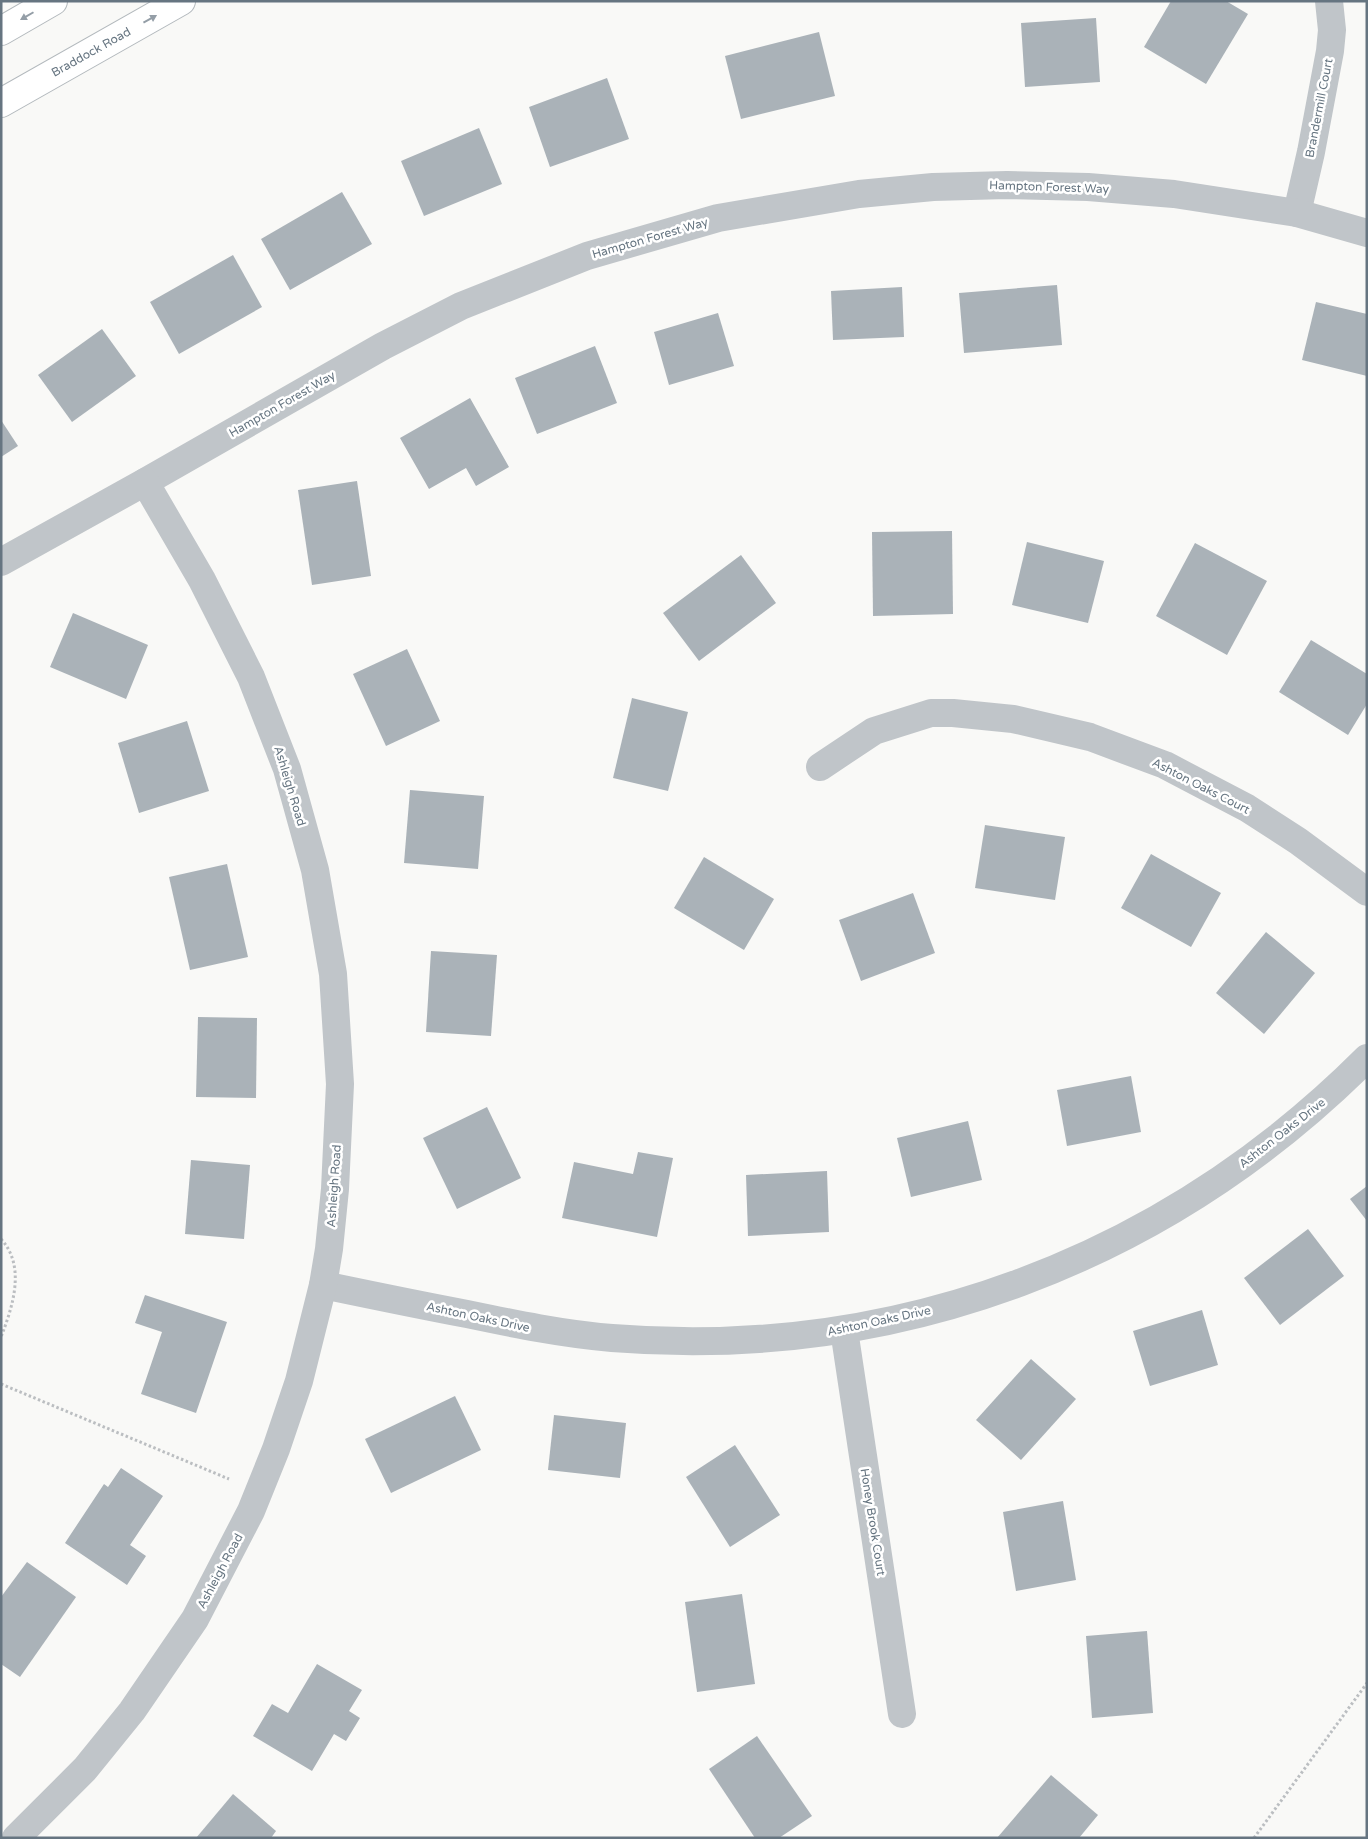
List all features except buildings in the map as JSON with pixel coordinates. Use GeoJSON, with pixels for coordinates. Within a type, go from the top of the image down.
{"type":"FeatureCollection","features":[{"type":"Feature","properties":{"kind":"main road"},"geometry":{"type":"LineString","coordinates":[[1,31],[53,1]]}},
{"type":"Feature","properties":{"kind":"main road","name":"Braddock Road"},"geometry":{"type":"LineString","coordinates":[[1,103],[181,1]]}},
{"type":"Feature","properties":{"kind":"street","name":"Brandermill Court"},"geometry":{"type":"LineString","coordinates":[[1297,213],[1311,152],[1330,51],[1332,30],[1329,1]]}},
{"type":"Feature","properties":{"kind":"street","name":"Hampton Forest Way"},"geometry":{"type":"LineString","coordinates":[[1,562],[383,346],[461,306],[587,256],[718,218],[859,194],[933,187],[1007,185],[1088,187],[1174,194],[1297,213],[1367,233]]}},
{"type":"Feature","properties":{"kind":"street","name":"Ashleigh Road"},"geometry":{"type":"LineString","coordinates":[[16,1838],[85,1769],[132,1711],[195,1619],[252,1510],[276,1449],[299,1381],[323,1285],[335,1189],[340,1084],[333,974],[315,870],[287,769],[251,677],[202,580],[145,482]]}},
{"type":"Feature","properties":{"kind":"street","name":"Ashton Oaks Court"},"geometry":{"type":"LineString","coordinates":[[820,767],[874,731],[930,714],[953,713],[1013,719],[1081,735],[1165,765],[1247,808],[1298,841],[1367,892]]}},
{"type":"Feature","properties":{"kind":"street","name":"Ashton Oaks Drive"},"geometry":{"type":"LineString","coordinates":[[323,1285],[533,1328],[611,1338],[684,1342],[750,1341],[844,1330],[919,1314],[1012,1287],[1103,1248],[1180,1207],[1257,1155],[1332,1093],[1367,1058]]}},
{"type":"Feature","properties":{"kind":"street","name":"Honey Brook Court"},"geometry":{"type":"LineString","coordinates":[[844,1330],[902,1714]]}},
{"type":"Feature","properties":{"kind":"path"},"geometry":{"type":"LineString","coordinates":[[1,1239],[13,1257],[15,1284],[10,1311],[1,1337]]}},
{"type":"Feature","properties":{"kind":"path"},"geometry":{"type":"LineString","coordinates":[[1,1384],[229,1479]]}},
{"type":"Feature","properties":{"kind":"path"},"geometry":{"type":"LineString","coordinates":[[1254,1838],[1367,1683]]}}]}
